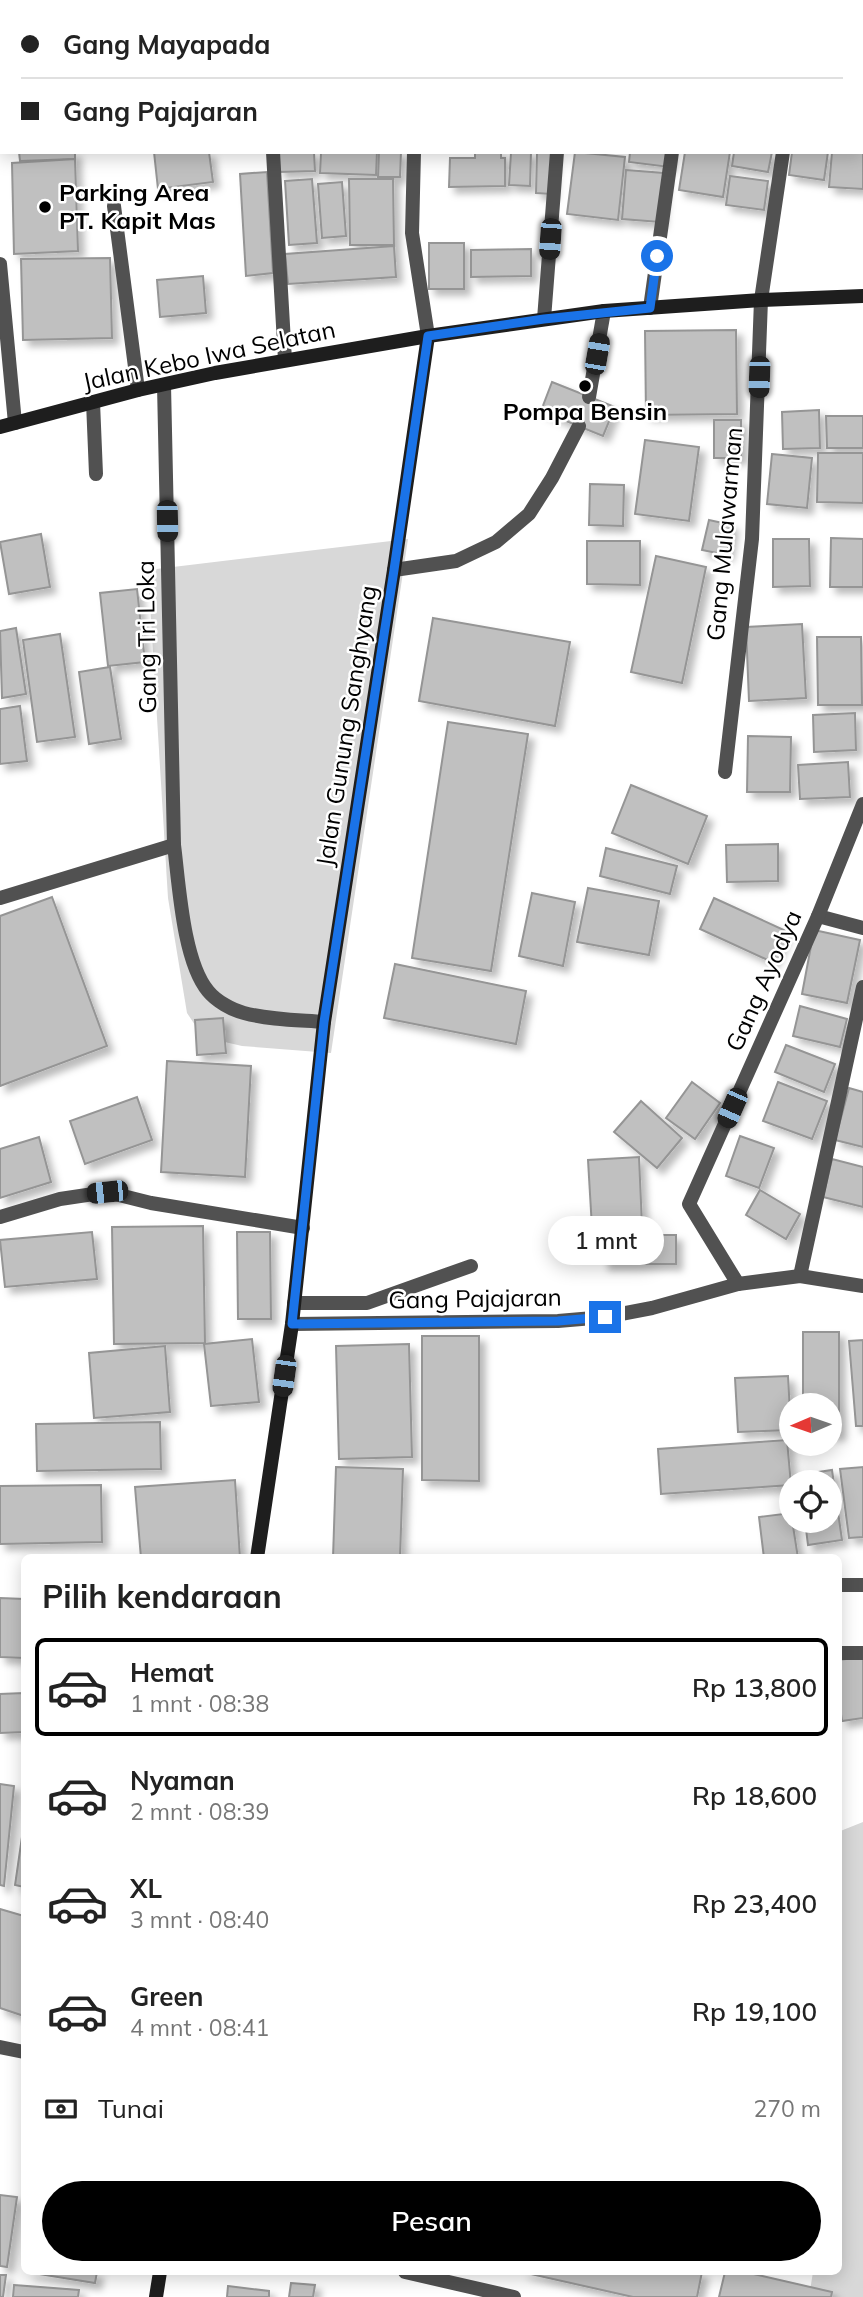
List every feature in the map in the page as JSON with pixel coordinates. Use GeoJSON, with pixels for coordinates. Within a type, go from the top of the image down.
{"type":"FeatureCollection","features":[{"type":"Feature","properties":{"kind":"main road"},"geometry":{"type":"LineString","coordinates":[[428,336],[604,312],[761,300],[863,296]]}},
{"type":"Feature","properties":{"kind":"main road","name":"Jalan Kebo Iwa Selatan"},"geometry":{"type":"LineString","coordinates":[[0,427],[138,390],[215,373],[428,336]]}},
{"type":"Feature","properties":{"kind":"main road","name":"Jalan Gunung Sanghyang"},"geometry":{"type":"LineString","coordinates":[[258,1554],[292,1324],[324,1022],[428,336]]}},
{"type":"Feature","properties":{"kind":"main road"},"geometry":{"type":"LineString","coordinates":[[156,2297],[160,2275]]}},
{"type":"Feature","properties":{"kind":"street"},"geometry":{"type":"LineString","coordinates":[[273,154],[285,360]]}},
{"type":"Feature","properties":{"kind":"street"},"geometry":{"type":"LineString","coordinates":[[414,154],[412,233],[428,336]]}},
{"type":"Feature","properties":{"kind":"street"},"geometry":{"type":"LineString","coordinates":[[544,319],[557,154]]}},
{"type":"Feature","properties":{"kind":"street"},"geometry":{"type":"LineString","coordinates":[[650,308],[672,154]]}},
{"type":"Feature","properties":{"kind":"street","name":"Gang Mulawarman"},"geometry":{"type":"LineString","coordinates":[[725,772],[752,539],[761,300],[783,154]]}},
{"type":"Feature","properties":{"kind":"street"},"geometry":{"type":"LineString","coordinates":[[114,206],[138,390]]}},
{"type":"Feature","properties":{"kind":"street"},"geometry":{"type":"LineString","coordinates":[[0,264],[15,423]]}},
{"type":"Feature","properties":{"kind":"street"},"geometry":{"type":"LineString","coordinates":[[589,397],[604,312]]}},
{"type":"Feature","properties":{"kind":"street","name":"Gang Tri Loka"},"geometry":{"type":"LineString","coordinates":[[164,385],[174,845],[194,967],[207,991],[222,1003],[242,1013],[324,1022]]}},
{"type":"Feature","properties":{"kind":"street"},"geometry":{"type":"LineString","coordinates":[[93,402],[96,474]]}},
{"type":"Feature","properties":{"kind":"street"},"geometry":{"type":"LineString","coordinates":[[394,570],[456,562],[496,542],[529,514],[552,478],[579,426]]}},
{"type":"Feature","properties":{"kind":"street","name":"Gang Ayodya"},"geometry":{"type":"LineString","coordinates":[[738,1284],[689,1204],[818,916],[863,804]]}},
{"type":"Feature","properties":{"kind":"street"},"geometry":{"type":"LineString","coordinates":[[0,898],[174,845]]}},
{"type":"Feature","properties":{"kind":"street"},"geometry":{"type":"LineString","coordinates":[[818,916],[863,928]]}},
{"type":"Feature","properties":{"kind":"street"},"geometry":{"type":"LineString","coordinates":[[800,1276],[863,987]]}},
{"type":"Feature","properties":{"kind":"street"},"geometry":{"type":"LineString","coordinates":[[0,1217],[60,1199],[107,1192],[151,1203],[303,1228]]}},
{"type":"Feature","properties":{"kind":"street"},"geometry":{"type":"LineString","coordinates":[[294,1303],[367,1303],[471,1266]]}},
{"type":"Feature","properties":{"kind":"street","name":"Gang Pajajaran"},"geometry":{"type":"LineString","coordinates":[[292,1324],[558,1321],[605,1317],[652,1308],[738,1284],[800,1276],[863,1286]]}},
{"type":"Feature","properties":{"kind":"street"},"geometry":{"type":"LineString","coordinates":[[842,1584],[863,1585]]}},
{"type":"Feature","properties":{"kind":"street"},"geometry":{"type":"LineString","coordinates":[[842,1653],[863,1653]]}},
{"type":"Feature","properties":{"kind":"street"},"geometry":{"type":"LineString","coordinates":[[0,2047],[21,2051]]}},
{"type":"Feature","properties":{"kind":"street"},"geometry":{"type":"LineString","coordinates":[[418,2275],[514,2297]]}},
{"type":"Feature","properties":{"kind":"shaded area"},"geometry":{"type":"Polygon","coordinates":[[[408,539],[331,1053],[242,1046],[203,1037],[187,1013],[168,898],[148,570],[408,539]]]}},
{"type":"Feature","properties":{"kind":"shaded area"},"geometry":{"type":"Polygon","coordinates":[[[863,1822],[863,2297],[809,2297],[813,2275],[842,2275],[842,1830],[863,1822]]]}},
{"type":"Feature","properties":{"kind":"building"},"geometry":{"type":"Polygon","coordinates":[[[19,154],[75,154],[75,159],[20,161],[19,154]]]}},
{"type":"Feature","properties":{"kind":"building"},"geometry":{"type":"Polygon","coordinates":[[[154,154],[209,154],[213,182],[158,189],[154,154]]]}},
{"type":"Feature","properties":{"kind":"building"},"geometry":{"type":"Polygon","coordinates":[[[278,154],[314,154],[315,171],[279,172],[278,154]]]}},
{"type":"Feature","properties":{"kind":"building"},"geometry":{"type":"Polygon","coordinates":[[[321,154],[377,154],[376,175],[320,173],[321,154]]]}},
{"type":"Feature","properties":{"kind":"building"},"geometry":{"type":"Polygon","coordinates":[[[379,154],[401,154],[400,177],[378,177],[379,154]]]}},
{"type":"Feature","properties":{"kind":"building"},"geometry":{"type":"Polygon","coordinates":[[[475,154],[501,154],[501,158],[505,158],[505,186],[449,187],[450,158],[475,158],[475,154]]]}},
{"type":"Feature","properties":{"kind":"building"},"geometry":{"type":"Polygon","coordinates":[[[511,154],[531,154],[530,186],[509,185],[511,154]]]}},
{"type":"Feature","properties":{"kind":"building"},"geometry":{"type":"Polygon","coordinates":[[[537,154],[553,154],[551,194],[536,193],[537,154]]]}},
{"type":"Feature","properties":{"kind":"building"},"geometry":{"type":"Polygon","coordinates":[[[575,154],[625,157],[618,220],[567,214],[575,154]]]}},
{"type":"Feature","properties":{"kind":"building"},"geometry":{"type":"Polygon","coordinates":[[[630,154],[670,154],[669,167],[629,162],[630,154]]]}},
{"type":"Feature","properties":{"kind":"building"},"geometry":{"type":"Polygon","coordinates":[[[685,154],[730,154],[723,197],[679,190],[685,154]]]}},
{"type":"Feature","properties":{"kind":"building"},"geometry":{"type":"Polygon","coordinates":[[[734,154],[772,154],[768,172],[732,166],[734,154]]]}},
{"type":"Feature","properties":{"kind":"building"},"geometry":{"type":"Polygon","coordinates":[[[792,154],[828,154],[824,180],[789,175],[792,154]]]}},
{"type":"Feature","properties":{"kind":"building"},"geometry":{"type":"Polygon","coordinates":[[[832,154],[863,154],[863,189],[829,187],[832,154]]]}},
{"type":"Feature","properties":{"kind":"building","name":"Parking Area PT. Kapit Mas"},"geometry":{"type":"Polygon","coordinates":[[[75,159],[78,251],[14,254],[12,163],[75,159]]]}},
{"type":"Feature","properties":{"kind":"building"},"geometry":{"type":"Polygon","coordinates":[[[626,170],[664,173],[660,222],[622,219],[626,170]]]}},
{"type":"Feature","properties":{"kind":"building"},"geometry":{"type":"Polygon","coordinates":[[[267,172],[273,273],[246,276],[240,174],[267,172]]]}},
{"type":"Feature","properties":{"kind":"building"},"geometry":{"type":"Polygon","coordinates":[[[730,176],[768,181],[764,210],[726,205],[730,176]]]}},
{"type":"Feature","properties":{"kind":"building"},"geometry":{"type":"Polygon","coordinates":[[[312,179],[317,243],[289,245],[285,181],[312,179]]]}},
{"type":"Feature","properties":{"kind":"building"},"geometry":{"type":"Polygon","coordinates":[[[349,179],[393,179],[394,245],[350,245],[349,179]]]}},
{"type":"Feature","properties":{"kind":"building"},"geometry":{"type":"Polygon","coordinates":[[[342,182],[346,236],[322,238],[318,184],[342,182]]]}},
{"type":"Feature","properties":{"kind":"building"},"geometry":{"type":"Polygon","coordinates":[[[429,243],[464,243],[464,289],[429,289],[429,243]]]}},
{"type":"Feature","properties":{"kind":"building"},"geometry":{"type":"Polygon","coordinates":[[[394,246],[396,277],[288,284],[285,254],[394,246]]]}},
{"type":"Feature","properties":{"kind":"building"},"geometry":{"type":"Polygon","coordinates":[[[531,249],[531,276],[471,277],[471,250],[531,249]]]}},
{"type":"Feature","properties":{"kind":"building"},"geometry":{"type":"Polygon","coordinates":[[[110,258],[112,338],[23,340],[21,259],[110,258]]]}},
{"type":"Feature","properties":{"kind":"building"},"geometry":{"type":"Polygon","coordinates":[[[203,276],[206,313],[160,317],[157,280],[203,276]]]}},
{"type":"Feature","properties":{"kind":"building"},"geometry":{"type":"Polygon","coordinates":[[[736,330],[737,414],[646,415],[645,331],[736,330]]]}},
{"type":"Feature","properties":{"kind":"building"},"geometry":{"type":"Polygon","coordinates":[[[552,382],[615,407],[603,436],[541,411],[552,382]]]}},
{"type":"Feature","properties":{"kind":"building"},"geometry":{"type":"Polygon","coordinates":[[[819,410],[820,448],[783,449],[782,412],[819,410]]]}},
{"type":"Feature","properties":{"kind":"building"},"geometry":{"type":"Polygon","coordinates":[[[826,416],[863,416],[863,448],[827,448],[826,416]]]}},
{"type":"Feature","properties":{"kind":"building"},"geometry":{"type":"Polygon","coordinates":[[[714,420],[741,420],[741,458],[714,458],[714,420]]]}},
{"type":"Feature","properties":{"kind":"building"},"geometry":{"type":"Polygon","coordinates":[[[645,440],[699,447],[689,521],[635,514],[645,440]]]}},
{"type":"Feature","properties":{"kind":"building"},"geometry":{"type":"Polygon","coordinates":[[[818,453],[863,453],[863,503],[817,502],[818,453]]]}},
{"type":"Feature","properties":{"kind":"building"},"geometry":{"type":"Polygon","coordinates":[[[772,454],[812,458],[807,508],[767,504],[772,454]]]}},
{"type":"Feature","properties":{"kind":"building"},"geometry":{"type":"Polygon","coordinates":[[[590,484],[624,485],[623,526],[589,525],[590,484]]]}},
{"type":"Feature","properties":{"kind":"building"},"geometry":{"type":"Polygon","coordinates":[[[709,520],[732,525],[727,555],[702,550],[709,520]]]}},
{"type":"Feature","properties":{"kind":"building"},"geometry":{"type":"Polygon","coordinates":[[[41,534],[50,587],[9,594],[0,542],[41,534]]]}},
{"type":"Feature","properties":{"kind":"building"},"geometry":{"type":"Polygon","coordinates":[[[831,538],[863,539],[863,587],[830,587],[831,538]]]}},
{"type":"Feature","properties":{"kind":"building"},"geometry":{"type":"Polygon","coordinates":[[[773,539],[809,539],[810,586],[773,587],[773,539]]]}},
{"type":"Feature","properties":{"kind":"building"},"geometry":{"type":"Polygon","coordinates":[[[587,541],[640,541],[640,585],[587,584],[587,541]]]}},
{"type":"Feature","properties":{"kind":"building"},"geometry":{"type":"Polygon","coordinates":[[[656,556],[706,567],[682,683],[631,672],[656,556]]]}},
{"type":"Feature","properties":{"kind":"building"},"geometry":{"type":"Polygon","coordinates":[[[137,589],[145,662],[108,666],[100,593],[137,589]]]}},
{"type":"Feature","properties":{"kind":"building"},"geometry":{"type":"Polygon","coordinates":[[[433,618],[570,642],[555,726],[419,701],[433,618]]]}},
{"type":"Feature","properties":{"kind":"building"},"geometry":{"type":"Polygon","coordinates":[[[802,624],[806,698],[749,701],[746,627],[802,624]]]}},
{"type":"Feature","properties":{"kind":"building"},"geometry":{"type":"Polygon","coordinates":[[[16,628],[26,694],[2,698],[0,631],[16,628]]]}},
{"type":"Feature","properties":{"kind":"building"},"geometry":{"type":"Polygon","coordinates":[[[60,634],[75,737],[37,742],[23,640],[60,634]]]}},
{"type":"Feature","properties":{"kind":"building"},"geometry":{"type":"Polygon","coordinates":[[[817,637],[861,637],[862,705],[818,705],[817,637]]]}},
{"type":"Feature","properties":{"kind":"building"},"geometry":{"type":"Polygon","coordinates":[[[110,667],[121,739],[89,744],[79,672],[110,667]]]}},
{"type":"Feature","properties":{"kind":"building"},"geometry":{"type":"Polygon","coordinates":[[[20,706],[27,761],[0,764],[0,709],[20,706]]]}},
{"type":"Feature","properties":{"kind":"building"},"geometry":{"type":"Polygon","coordinates":[[[855,713],[856,750],[814,752],[813,715],[855,713]]]}},
{"type":"Feature","properties":{"kind":"building"},"geometry":{"type":"Polygon","coordinates":[[[448,722],[528,734],[491,971],[412,958],[448,722]]]}},
{"type":"Feature","properties":{"kind":"building"},"geometry":{"type":"Polygon","coordinates":[[[748,736],[791,737],[790,792],[747,792],[748,736]]]}},
{"type":"Feature","properties":{"kind":"building"},"geometry":{"type":"Polygon","coordinates":[[[848,762],[850,797],[800,799],[798,765],[848,762]]]}},
{"type":"Feature","properties":{"kind":"building"},"geometry":{"type":"Polygon","coordinates":[[[631,785],[707,816],[688,864],[612,833],[631,785]]]}},
{"type":"Feature","properties":{"kind":"building"},"geometry":{"type":"Polygon","coordinates":[[[778,844],[778,881],[727,882],[726,845],[778,844]]]}},
{"type":"Feature","properties":{"kind":"building"},"geometry":{"type":"Polygon","coordinates":[[[606,848],[677,866],[670,894],[600,876],[606,848]]]}},
{"type":"Feature","properties":{"kind":"building"},"geometry":{"type":"Polygon","coordinates":[[[588,888],[659,901],[649,955],[577,942],[588,888]]]}},
{"type":"Feature","properties":{"kind":"building"},"geometry":{"type":"Polygon","coordinates":[[[532,893],[575,902],[563,966],[519,956],[532,893]]]}},
{"type":"Feature","properties":{"kind":"building"},"geometry":{"type":"Polygon","coordinates":[[[52,897],[107,1046],[0,1086],[0,916],[52,897]]]}},
{"type":"Feature","properties":{"kind":"building"},"geometry":{"type":"Polygon","coordinates":[[[714,898],[786,931],[772,962],[700,929],[714,898]]]}},
{"type":"Feature","properties":{"kind":"building"},"geometry":{"type":"Polygon","coordinates":[[[814,930],[860,940],[847,1003],[802,994],[814,930]]]}},
{"type":"Feature","properties":{"kind":"building"},"geometry":{"type":"Polygon","coordinates":[[[395,964],[526,991],[516,1044],[384,1018],[395,964]]]}},
{"type":"Feature","properties":{"kind":"building"},"geometry":{"type":"Polygon","coordinates":[[[800,1006],[847,1019],[840,1047],[793,1036],[800,1006]]]}},
{"type":"Feature","properties":{"kind":"building"},"geometry":{"type":"Polygon","coordinates":[[[223,1018],[226,1053],[197,1055],[195,1020],[223,1018]]]}},
{"type":"Feature","properties":{"kind":"building"},"geometry":{"type":"Polygon","coordinates":[[[786,1045],[835,1064],[824,1092],[775,1072],[786,1045]]]}},
{"type":"Feature","properties":{"kind":"building"},"geometry":{"type":"Polygon","coordinates":[[[167,1061],[251,1066],[245,1177],[161,1172],[167,1061]]]}},
{"type":"Feature","properties":{"kind":"building"},"geometry":{"type":"Polygon","coordinates":[[[692,1082],[720,1103],[695,1139],[666,1118],[692,1082]]]}},
{"type":"Feature","properties":{"kind":"building"},"geometry":{"type":"Polygon","coordinates":[[[778,1082],[827,1101],[812,1139],[763,1121],[778,1082]]]}},
{"type":"Feature","properties":{"kind":"building"},"geometry":{"type":"Polygon","coordinates":[[[849,1088],[863,1092],[863,1147],[835,1140],[849,1088]]]}},
{"type":"Feature","properties":{"kind":"building"},"geometry":{"type":"Polygon","coordinates":[[[137,1097],[152,1140],[85,1164],[70,1121],[137,1097]]]}},
{"type":"Feature","properties":{"kind":"building"},"geometry":{"type":"Polygon","coordinates":[[[641,1101],[682,1138],[657,1168],[614,1132],[641,1101]]]}},
{"type":"Feature","properties":{"kind":"building"},"geometry":{"type":"Polygon","coordinates":[[[740,1136],[774,1148],[759,1188],[726,1176],[740,1136]]]}},
{"type":"Feature","properties":{"kind":"building"},"geometry":{"type":"Polygon","coordinates":[[[39,1137],[51,1182],[0,1198],[0,1149],[39,1137]]]}},
{"type":"Feature","properties":{"kind":"building"},"geometry":{"type":"Polygon","coordinates":[[[639,1157],[642,1225],[592,1228],[588,1160],[639,1157]]]}},
{"type":"Feature","properties":{"kind":"building"},"geometry":{"type":"Polygon","coordinates":[[[832,1159],[863,1167],[863,1207],[823,1197],[832,1159]]]}},
{"type":"Feature","properties":{"kind":"building"},"geometry":{"type":"Polygon","coordinates":[[[760,1190],[800,1214],[786,1239],[746,1215],[760,1190]]]}},
{"type":"Feature","properties":{"kind":"building"},"geometry":{"type":"Polygon","coordinates":[[[203,1226],[205,1343],[114,1344],[112,1227],[203,1226]]]}},
{"type":"Feature","properties":{"kind":"building"},"geometry":{"type":"Polygon","coordinates":[[[92,1232],[97,1279],[5,1287],[0,1240],[92,1232]]]}},
{"type":"Feature","properties":{"kind":"building"},"geometry":{"type":"Polygon","coordinates":[[[237,1232],[270,1232],[271,1319],[238,1319],[237,1232]]]}},
{"type":"Feature","properties":{"kind":"building"},"geometry":{"type":"Polygon","coordinates":[[[602,1235],[676,1235],[676,1264],[603,1264],[602,1235]]]}},
{"type":"Feature","properties":{"kind":"building"},"geometry":{"type":"Polygon","coordinates":[[[803,1332],[839,1332],[839,1393],[803,1393],[803,1332]]]}},
{"type":"Feature","properties":{"kind":"building"},"geometry":{"type":"Polygon","coordinates":[[[422,1336],[479,1336],[479,1481],[422,1480],[422,1336]]]}},
{"type":"Feature","properties":{"kind":"building"},"geometry":{"type":"Polygon","coordinates":[[[252,1339],[259,1402],[211,1406],[204,1344],[252,1339]]]}},
{"type":"Feature","properties":{"kind":"building"},"geometry":{"type":"Polygon","coordinates":[[[863,1340],[863,1426],[856,1426],[849,1341],[863,1340]]]}},
{"type":"Feature","properties":{"kind":"building"},"geometry":{"type":"Polygon","coordinates":[[[409,1344],[412,1457],[339,1459],[336,1346],[409,1344]]]}},
{"type":"Feature","properties":{"kind":"building"},"geometry":{"type":"Polygon","coordinates":[[[165,1346],[170,1412],[94,1418],[89,1353],[165,1346]]]}},
{"type":"Feature","properties":{"kind":"building"},"geometry":{"type":"Polygon","coordinates":[[[788,1376],[789,1393],[779,1393],[779,1430],[738,1432],[735,1378],[788,1376]]]}},
{"type":"Feature","properties":{"kind":"building"},"geometry":{"type":"Polygon","coordinates":[[[160,1422],[161,1469],[37,1471],[36,1424],[160,1422]]]}},
{"type":"Feature","properties":{"kind":"building"},"geometry":{"type":"Polygon","coordinates":[[[779,1441],[779,1456],[788,1456],[790,1470],[779,1470],[779,1486],[661,1494],[658,1449],[779,1441]]]}},
{"type":"Feature","properties":{"kind":"building"},"geometry":{"type":"Polygon","coordinates":[[[336,1467],[403,1469],[400,1554],[333,1554],[336,1467]]]}},
{"type":"Feature","properties":{"kind":"building"},"geometry":{"type":"Polygon","coordinates":[[[863,1467],[863,1537],[849,1538],[840,1469],[863,1467]]]}},
{"type":"Feature","properties":{"kind":"building"},"geometry":{"type":"Polygon","coordinates":[[[235,1480],[240,1554],[141,1554],[135,1487],[235,1480]]]}},
{"type":"Feature","properties":{"kind":"building"},"geometry":{"type":"Polygon","coordinates":[[[101,1485],[102,1542],[0,1544],[0,1486],[101,1485]]]}},
{"type":"Feature","properties":{"kind":"building"},"geometry":{"type":"Polygon","coordinates":[[[779,1514],[779,1533],[794,1533],[797,1554],[764,1554],[759,1517],[779,1514]]]}},
{"type":"Feature","properties":{"kind":"building"},"geometry":{"type":"Polygon","coordinates":[[[806,1533],[841,1533],[842,1540],[808,1545],[806,1533]]]}},
{"type":"Feature","properties":{"kind":"building"},"geometry":{"type":"Polygon","coordinates":[[[0,1598],[21,1599],[21,1658],[0,1657],[0,1598]]]}},
{"type":"Feature","properties":{"kind":"building"},"geometry":{"type":"Polygon","coordinates":[[[863,1657],[863,1718],[842,1721],[842,1660],[863,1657]]]}},
{"type":"Feature","properties":{"kind":"building"},"geometry":{"type":"Polygon","coordinates":[[[21,1693],[21,1732],[0,1733],[0,1694],[21,1693]]]}},
{"type":"Feature","properties":{"kind":"building"},"geometry":{"type":"Polygon","coordinates":[[[0,1784],[14,1786],[4,1886],[0,1885],[0,1784]]]}},
{"type":"Feature","properties":{"kind":"building"},"geometry":{"type":"Polygon","coordinates":[[[21,1844],[21,1886],[15,1885],[21,1844]]]}},
{"type":"Feature","properties":{"kind":"building"},"geometry":{"type":"Polygon","coordinates":[[[0,1909],[21,1915],[21,2015],[0,2008],[0,1909]]]}},
{"type":"Feature","properties":{"kind":"building"},"geometry":{"type":"Polygon","coordinates":[[[0,2195],[17,2197],[7,2267],[0,2266],[0,2195]]]}},
{"type":"Feature","properties":{"kind":"building"},"geometry":{"type":"Polygon","coordinates":[[[0,2275],[6,2275],[3,2297],[0,2297],[0,2275]]]}},
{"type":"Feature","properties":{"kind":"building"},"geometry":{"type":"Polygon","coordinates":[[[46,2275],[96,2275],[95,2283],[46,2275]]]}},
{"type":"Feature","properties":{"kind":"building"},"geometry":{"type":"Polygon","coordinates":[[[535,2275],[701,2275],[697,2297],[633,2297],[535,2275]]]}},
{"type":"Feature","properties":{"kind":"building"},"geometry":{"type":"Polygon","coordinates":[[[724,2275],[758,2275],[832,2292],[831,2297],[719,2297],[724,2275]]]}},
{"type":"Feature","properties":{"kind":"building"},"geometry":{"type":"Polygon","coordinates":[[[291,2283],[315,2285],[313,2297],[289,2297],[291,2283]]]}},
{"type":"Feature","properties":{"kind":"building"},"geometry":{"type":"Polygon","coordinates":[[[14,2285],[79,2290],[78,2297],[13,2297],[14,2285]]]}},
{"type":"Feature","properties":{"kind":"building"},"geometry":{"type":"Polygon","coordinates":[[[228,2286],[269,2291],[269,2297],[227,2297],[228,2286]]]}},
{"type":"Feature","properties":{"kind":"place","name":"Parking Area PT. Kapit Mas"},"geometry":{"type":"Point","coordinates":[45,207]}},
{"type":"Feature","properties":{"kind":"place","name":"Pompa Bensin"},"geometry":{"type":"Point","coordinates":[585,386]}},
{"type":"Feature","properties":{"kind":"route"},"geometry":{"type":"LineString","coordinates":[[605,1317],[558,1321],[292,1324],[324,1022],[428,336],[544,319],[650,308],[657,256]]}}]}
